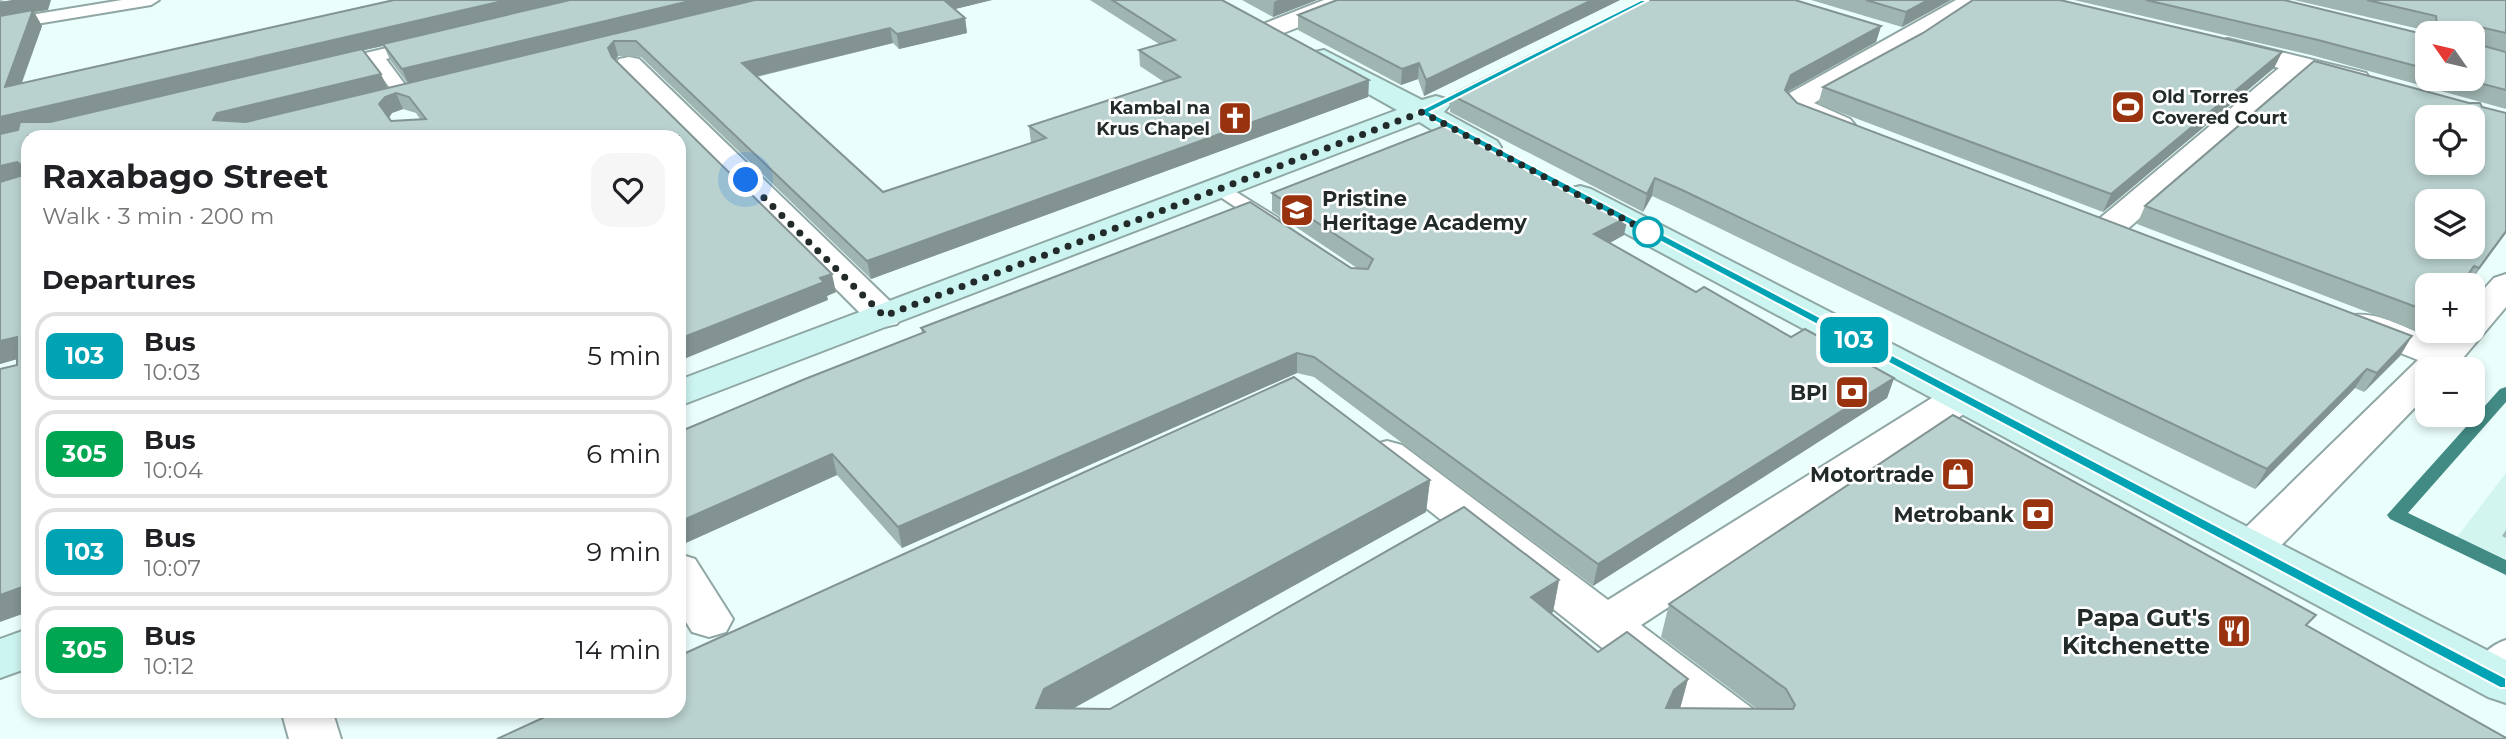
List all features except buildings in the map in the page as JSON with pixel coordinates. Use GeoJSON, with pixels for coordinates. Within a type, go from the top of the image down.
{"type":"FeatureCollection","features":[{"type":"Feature","properties":{"kind":"main road"},"geometry":{"type":"LineString","coordinates":[[1261,24],[1512,161]]}},
{"type":"Feature","properties":{"kind":"main road"},"geometry":{"type":"LineString","coordinates":[[686,391],[1422,112],[1459,94]]}},
{"type":"Feature","properties":{"kind":"main road"},"geometry":{"type":"LineString","coordinates":[[1549,180],[2252,548],[2499,669]]}},
{"type":"Feature","properties":{"kind":"main road"},"geometry":{"type":"LineString","coordinates":[[0,659],[21,651]]}},
{"type":"Feature","properties":{"kind":"street"},"geometry":{"type":"LineString","coordinates":[[1261,24],[1346,0]]}},
{"type":"Feature","properties":{"kind":"street"},"geometry":{"type":"LineString","coordinates":[[1868,135],[1797,106],[1798,100],[1908,40],[1974,0]]}},
{"type":"Feature","properties":{"kind":"street"},"geometry":{"type":"LineString","coordinates":[[1869,29],[1908,40]]}},
{"type":"Feature","properties":{"kind":"street"},"geometry":{"type":"LineString","coordinates":[[2206,41],[2377,85]]}},
{"type":"Feature","properties":{"kind":"street"},"geometry":{"type":"LineString","coordinates":[[2149,241],[2098,222],[2300,64]]}},
{"type":"Feature","properties":{"kind":"street"},"geometry":{"type":"LineString","coordinates":[[629,65],[683,130]]}},
{"type":"Feature","properties":{"kind":"street"},"geometry":{"type":"LineString","coordinates":[[686,134],[712,165],[884,316]]}},
{"type":"Feature","properties":{"kind":"street"},"geometry":{"type":"LineString","coordinates":[[2485,309],[2506,285]]}},
{"type":"Feature","properties":{"kind":"street"},"geometry":{"type":"LineString","coordinates":[[2328,312],[2442,357]]}},
{"type":"Feature","properties":{"kind":"street"},"geometry":{"type":"LineString","coordinates":[[2252,548],[2415,384]]}},
{"type":"Feature","properties":{"kind":"street"},"geometry":{"type":"LineString","coordinates":[[1608,623],[1962,397]]}},
{"type":"Feature","properties":{"kind":"street"},"geometry":{"type":"LineString","coordinates":[[1353,429],[1445,524],[1608,623],[1720,730]]}},
{"type":"Feature","properties":{"kind":"street"},"geometry":{"type":"LineString","coordinates":[[686,584],[718,641]]}},
{"type":"Feature","properties":{"kind":"street"},"geometry":{"type":"LineString","coordinates":[[308,718],[315,739]]}},
{"type":"Feature","properties":{"kind":"lane"},"geometry":{"type":"LineString","coordinates":[[0,24],[151,0]]}},
{"type":"Feature","properties":{"kind":"lane"},"geometry":{"type":"LineString","coordinates":[[321,69],[440,40]]}},
{"type":"Feature","properties":{"kind":"lane"},"geometry":{"type":"LineString","coordinates":[[375,56],[403,94]]}},
{"type":"Feature","properties":{"kind":"lane"},"geometry":{"type":"LineString","coordinates":[[1220,188],[1289,234]]}},
{"type":"Feature","properties":{"kind":"shaded area"},"geometry":{"type":"Polygon","coordinates":[[[2506,473],[2506,559],[2457,537],[2506,473]]]}},
{"type":"Feature","properties":{"kind":"waterway"},"geometry":{"type":"LineString","coordinates":[[2506,392],[2396,515],[2506,568]]}},
{"type":"Feature","properties":{"kind":"bus line","name":"103"},"geometry":{"type":"LineString","coordinates":[[1644,0],[1422,112],[2374,611],[2506,683]]}},
{"type":"Feature","properties":{"kind":"place","name":"Old Torres Covered Court"},"geometry":{"type":"Point","coordinates":[2128,107]}},
{"type":"Feature","properties":{"kind":"place","name":"Kambal na Krus Chapel"},"geometry":{"type":"Point","coordinates":[1235,118]}},
{"type":"Feature","properties":{"kind":"place","name":"Pristine Heritage Academy"},"geometry":{"type":"Point","coordinates":[1297,210]}},
{"type":"Feature","properties":{"kind":"place","name":"BPI"},"geometry":{"type":"Point","coordinates":[1852,392]}},
{"type":"Feature","properties":{"kind":"place","name":"Motortrade"},"geometry":{"type":"Point","coordinates":[1958,474]}},
{"type":"Feature","properties":{"kind":"place","name":"Metrobank"},"geometry":{"type":"Point","coordinates":[2038,514]}},
{"type":"Feature","properties":{"kind":"place","name":"Papa Gut's Kitchenette"},"geometry":{"type":"Point","coordinates":[2234,631]}},
{"type":"Feature","properties":{"kind":"route"},"geometry":{"type":"LineString","coordinates":[[746,180],[884,316],[1422,112],[1648,232]]}}]}
